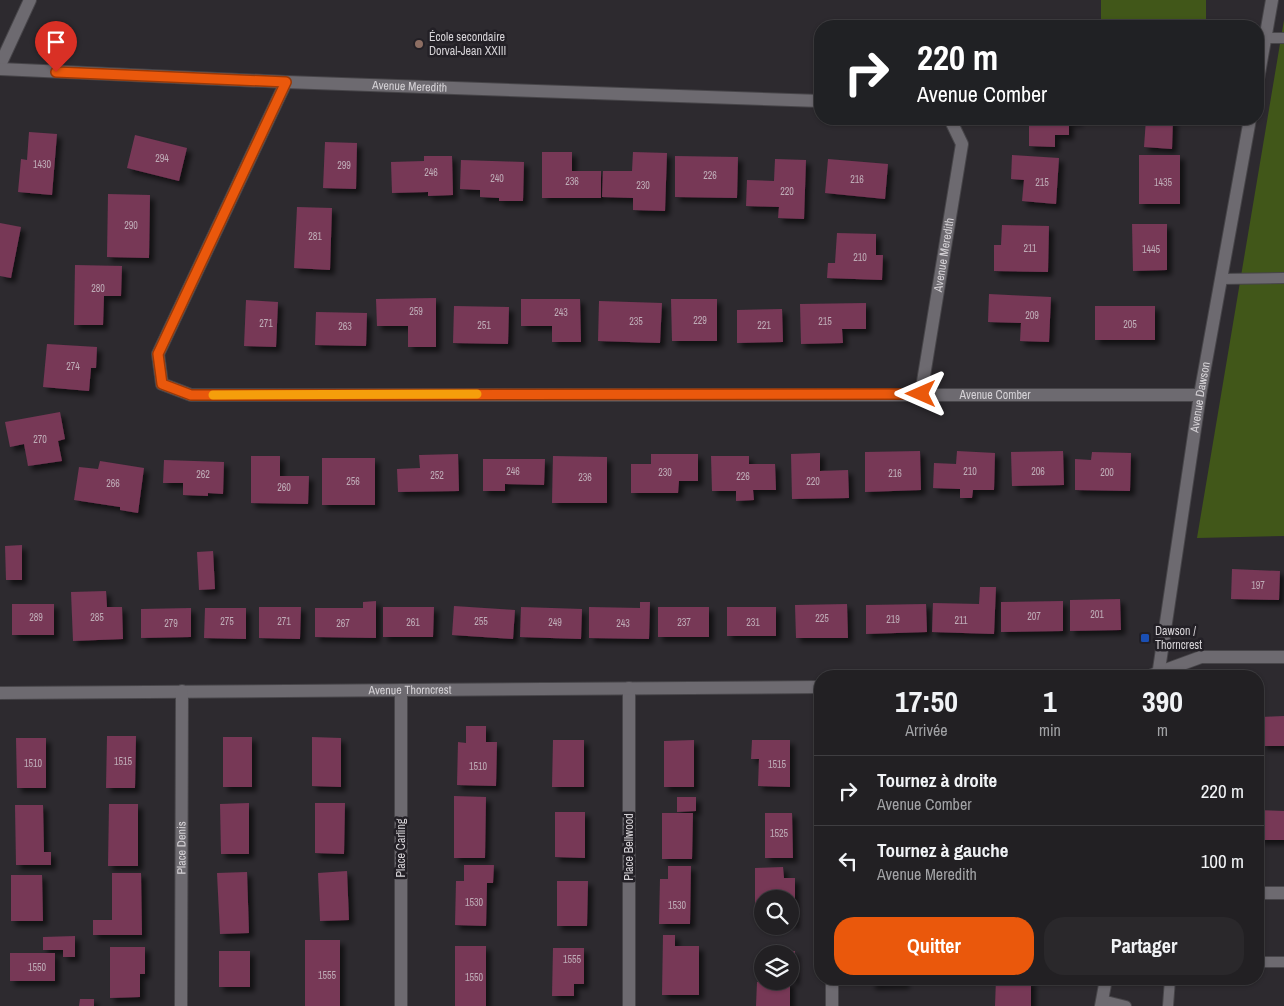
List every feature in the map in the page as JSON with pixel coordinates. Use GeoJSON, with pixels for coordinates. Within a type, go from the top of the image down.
{"type":"FeatureCollection","features":[{"type":"Feature","properties":{"kind":"street"},"geometry":{"type":"LineString","coordinates":[[0,67],[30,0]]}},
{"type":"Feature","properties":{"kind":"street"},"geometry":{"type":"LineString","coordinates":[[1264,44],[1272,0]]}},
{"type":"Feature","properties":{"kind":"street","name":"Avenue Meredith"},"geometry":{"type":"LineString","coordinates":[[0,67],[286,82],[814,101]]}},
{"type":"Feature","properties":{"kind":"street","name":"Avenue Comber"},"geometry":{"type":"LineString","coordinates":[[286,82],[158,354],[162,384],[191,395],[1200,395]]}},
{"type":"Feature","properties":{"kind":"street","name":"Avenue Meredith"},"geometry":{"type":"LineString","coordinates":[[921,394],[962,144],[953,125]]}},
{"type":"Feature","properties":{"kind":"street","name":"Avenue Dawson"},"geometry":{"type":"LineString","coordinates":[[1156,670],[1200,395],[1249,125]]}},
{"type":"Feature","properties":{"kind":"street"},"geometry":{"type":"LineString","coordinates":[[1168,670],[1201,657],[1284,657]]}},
{"type":"Feature","properties":{"kind":"street","name":"Avenue Thorncrest"},"geometry":{"type":"LineString","coordinates":[[0,693],[814,687]]}},
{"type":"Feature","properties":{"kind":"street","name":"Place Bellwood"},"geometry":{"type":"LineString","coordinates":[[629,688],[629,1006]]}},
{"type":"Feature","properties":{"kind":"street","name":"Place Carling"},"geometry":{"type":"LineString","coordinates":[[401,690],[401,1006]]}},
{"type":"Feature","properties":{"kind":"street","name":"Place Denis"},"geometry":{"type":"LineString","coordinates":[[181,1006],[182,691]]}},
{"type":"Feature","properties":{"kind":"street"},"geometry":{"type":"LineString","coordinates":[[1264,893],[1284,893]]}},
{"type":"Feature","properties":{"kind":"street"},"geometry":{"type":"LineString","coordinates":[[832,985],[832,1006]]}},
{"type":"Feature","properties":{"kind":"street"},"geometry":{"type":"LineString","coordinates":[[1102,1003],[1105,985]]}},
{"type":"Feature","properties":{"kind":"lane"},"geometry":{"type":"LineString","coordinates":[[1265,38],[1284,38]]}},
{"type":"Feature","properties":{"kind":"lane"},"geometry":{"type":"LineString","coordinates":[[1221,279],[1284,278]]}},
{"type":"Feature","properties":{"kind":"lane"},"geometry":{"type":"LineString","coordinates":[[1264,962],[1284,962]]}},
{"type":"Feature","properties":{"kind":"lane"},"geometry":{"type":"LineString","coordinates":[[1168,1006],[1170,985]]}},
{"type":"Feature","properties":{"kind":"lane"},"geometry":{"type":"LineString","coordinates":[[1102,1003],[1126,1006]]}},
{"type":"Feature","properties":{"kind":"green space"},"geometry":{"type":"Polygon","coordinates":[[[1101,0],[1206,0],[1206,20],[1101,20],[1101,0]]]}},
{"type":"Feature","properties":{"kind":"green space"},"geometry":{"type":"Polygon","coordinates":[[[1284,20],[1284,536],[1197,538],[1284,20]]]}},
{"type":"Feature","properties":{"kind":"building"},"geometry":{"type":"Polygon","coordinates":[[[1029,125],[1069,125],[1069,135],[1055,135],[1055,147],[1029,146],[1029,125]]]}},
{"type":"Feature","properties":{"kind":"building"},"geometry":{"type":"Polygon","coordinates":[[[1146,125],[1173,125],[1172,149],[1144,147],[1146,125]]]}},
{"type":"Feature","properties":{"kind":"building"},"geometry":{"type":"Polygon","coordinates":[[[29,132],[57,134],[52,195],[18,192],[21,159],[27,160],[29,132]]]}},
{"type":"Feature","properties":{"kind":"building"},"geometry":{"type":"Polygon","coordinates":[[[135,135],[187,148],[179,181],[127,168],[135,135]]]}},
{"type":"Feature","properties":{"kind":"building"},"geometry":{"type":"Polygon","coordinates":[[[325,142],[357,143],[356,189],[323,188],[325,142]]]}},
{"type":"Feature","properties":{"kind":"building"},"geometry":{"type":"Polygon","coordinates":[[[542,152],[572,152],[572,171],[601,171],[601,198],[542,198],[542,152]]]}},
{"type":"Feature","properties":{"kind":"building"},"geometry":{"type":"Polygon","coordinates":[[[633,152],[667,153],[665,211],[633,210],[633,198],[602,197],[603,171],[632,171],[633,152]]]}},
{"type":"Feature","properties":{"kind":"building"},"geometry":{"type":"Polygon","coordinates":[[[1012,155],[1059,158],[1056,204],[1022,201],[1024,180],[1011,179],[1012,155]]]}},
{"type":"Feature","properties":{"kind":"building"},"geometry":{"type":"Polygon","coordinates":[[[1139,155],[1180,155],[1180,204],[1139,204],[1139,155]]]}},
{"type":"Feature","properties":{"kind":"building"},"geometry":{"type":"Polygon","coordinates":[[[424,156],[452,156],[453,195],[428,196],[428,192],[392,193],[391,162],[424,161],[424,156]]]}},
{"type":"Feature","properties":{"kind":"building"},"geometry":{"type":"Polygon","coordinates":[[[675,156],[738,157],[737,198],[675,197],[675,156]]]}},
{"type":"Feature","properties":{"kind":"building"},"geometry":{"type":"Polygon","coordinates":[[[775,159],[806,160],[804,219],[778,218],[779,207],[746,206],[747,180],[774,181],[775,159]]]}},
{"type":"Feature","properties":{"kind":"building"},"geometry":{"type":"Polygon","coordinates":[[[828,159],[888,164],[885,199],[825,193],[828,159]]]}},
{"type":"Feature","properties":{"kind":"building"},"geometry":{"type":"Polygon","coordinates":[[[461,160],[524,162],[523,201],[499,201],[499,198],[480,197],[480,190],[460,189],[461,160]]]}},
{"type":"Feature","properties":{"kind":"building"},"geometry":{"type":"Polygon","coordinates":[[[108,194],[150,195],[149,258],[107,257],[108,194]]]}},
{"type":"Feature","properties":{"kind":"building"},"geometry":{"type":"Polygon","coordinates":[[[297,207],[332,208],[330,270],[294,268],[297,207]]]}},
{"type":"Feature","properties":{"kind":"building"},"geometry":{"type":"Polygon","coordinates":[[[0,223],[21,227],[11,278],[0,276],[0,223]]]}},
{"type":"Feature","properties":{"kind":"building"},"geometry":{"type":"Polygon","coordinates":[[[1132,224],[1167,224],[1167,270],[1133,271],[1132,224]]]}},
{"type":"Feature","properties":{"kind":"building"},"geometry":{"type":"Polygon","coordinates":[[[1002,225],[1049,226],[1048,272],[994,271],[994,245],[1001,245],[1002,225]]]}},
{"type":"Feature","properties":{"kind":"building"},"geometry":{"type":"Polygon","coordinates":[[[837,233],[876,234],[876,255],[883,255],[882,280],[827,278],[828,263],[835,263],[837,233]]]}},
{"type":"Feature","properties":{"kind":"building"},"geometry":{"type":"Polygon","coordinates":[[[75,265],[122,266],[121,296],[104,296],[103,325],[74,325],[75,265]]]}},
{"type":"Feature","properties":{"kind":"building"},"geometry":{"type":"Polygon","coordinates":[[[989,294],[1051,297],[1049,342],[1020,341],[1021,323],[988,322],[989,294]]]}},
{"type":"Feature","properties":{"kind":"building"},"geometry":{"type":"Polygon","coordinates":[[[436,298],[436,347],[408,347],[408,326],[377,326],[376,299],[436,298]]]}},
{"type":"Feature","properties":{"kind":"building"},"geometry":{"type":"Polygon","coordinates":[[[521,299],[580,299],[581,342],[552,342],[552,326],[521,326],[521,299]]]}},
{"type":"Feature","properties":{"kind":"building"},"geometry":{"type":"Polygon","coordinates":[[[671,299],[717,299],[717,341],[672,341],[671,299]]]}},
{"type":"Feature","properties":{"kind":"building"},"geometry":{"type":"Polygon","coordinates":[[[246,300],[278,302],[276,347],[244,346],[246,300]]]}},
{"type":"Feature","properties":{"kind":"building"},"geometry":{"type":"Polygon","coordinates":[[[599,301],[662,303],[660,343],[598,341],[599,301]]]}},
{"type":"Feature","properties":{"kind":"building"},"geometry":{"type":"Polygon","coordinates":[[[866,303],[866,329],[842,329],[843,343],[801,344],[800,304],[866,303]]]}},
{"type":"Feature","properties":{"kind":"building"},"geometry":{"type":"Polygon","coordinates":[[[454,306],[509,307],[508,344],[453,343],[454,306]]]}},
{"type":"Feature","properties":{"kind":"building"},"geometry":{"type":"Polygon","coordinates":[[[1095,306],[1155,306],[1155,340],[1095,340],[1095,306]]]}},
{"type":"Feature","properties":{"kind":"building"},"geometry":{"type":"Polygon","coordinates":[[[782,309],[783,342],[737,343],[737,310],[782,309]]]}},
{"type":"Feature","properties":{"kind":"building"},"geometry":{"type":"Polygon","coordinates":[[[316,312],[367,313],[366,346],[315,345],[316,312]]]}},
{"type":"Feature","properties":{"kind":"building"},"geometry":{"type":"Polygon","coordinates":[[[47,344],[97,347],[96,368],[91,368],[89,391],[43,387],[47,344]]]}},
{"type":"Feature","properties":{"kind":"building"},"geometry":{"type":"Polygon","coordinates":[[[60,412],[65,439],[58,441],[62,461],[28,466],[24,444],[10,447],[5,422],[60,412]]]}},
{"type":"Feature","properties":{"kind":"building"},"geometry":{"type":"Polygon","coordinates":[[[920,451],[921,490],[865,492],[865,452],[920,451]]]}},
{"type":"Feature","properties":{"kind":"building"},"geometry":{"type":"Polygon","coordinates":[[[957,451],[995,453],[994,490],[973,490],[972,498],[960,498],[960,489],[933,488],[934,463],[956,464],[957,451]]]}},
{"type":"Feature","properties":{"kind":"building"},"geometry":{"type":"Polygon","coordinates":[[[1063,451],[1064,485],[1012,486],[1011,452],[1063,451]]]}},
{"type":"Feature","properties":{"kind":"building"},"geometry":{"type":"Polygon","coordinates":[[[1092,452],[1131,453],[1130,491],[1075,490],[1075,459],[1091,460],[1092,452]]]}},
{"type":"Feature","properties":{"kind":"building"},"geometry":{"type":"Polygon","coordinates":[[[820,453],[820,471],[848,470],[849,498],[792,499],[791,454],[820,453]]]}},
{"type":"Feature","properties":{"kind":"building"},"geometry":{"type":"Polygon","coordinates":[[[458,454],[459,491],[398,492],[397,469],[420,468],[419,455],[458,454]]]}},
{"type":"Feature","properties":{"kind":"building"},"geometry":{"type":"Polygon","coordinates":[[[651,454],[698,454],[698,481],[679,481],[678,493],[631,493],[631,464],[651,464],[651,454]]]}},
{"type":"Feature","properties":{"kind":"building"},"geometry":{"type":"Polygon","coordinates":[[[251,456],[280,456],[280,476],[309,476],[308,504],[251,503],[251,456]]]}},
{"type":"Feature","properties":{"kind":"building"},"geometry":{"type":"Polygon","coordinates":[[[553,456],[607,457],[607,503],[552,503],[553,456]]]}},
{"type":"Feature","properties":{"kind":"building"},"geometry":{"type":"Polygon","coordinates":[[[711,456],[749,456],[749,464],[775,464],[776,490],[753,490],[754,500],[736,501],[736,491],[712,491],[711,456]]]}},
{"type":"Feature","properties":{"kind":"building"},"geometry":{"type":"Polygon","coordinates":[[[322,458],[375,458],[375,505],[322,505],[322,458]]]}},
{"type":"Feature","properties":{"kind":"building"},"geometry":{"type":"Polygon","coordinates":[[[483,459],[545,459],[544,485],[505,484],[505,491],[483,491],[483,459]]]}},
{"type":"Feature","properties":{"kind":"building"},"geometry":{"type":"Polygon","coordinates":[[[164,460],[224,462],[223,494],[208,493],[208,496],[183,495],[183,483],[163,483],[164,460]]]}},
{"type":"Feature","properties":{"kind":"building"},"geometry":{"type":"Polygon","coordinates":[[[100,461],[144,468],[138,513],[120,510],[120,507],[74,500],[79,467],[98,469],[100,461]]]}},
{"type":"Feature","properties":{"kind":"building"},"geometry":{"type":"Polygon","coordinates":[[[22,545],[22,580],[6,580],[5,546],[22,545]]]}},
{"type":"Feature","properties":{"kind":"building"},"geometry":{"type":"Polygon","coordinates":[[[213,551],[215,589],[199,590],[197,552],[213,551]]]}},
{"type":"Feature","properties":{"kind":"building"},"geometry":{"type":"Polygon","coordinates":[[[1232,569],[1280,571],[1279,600],[1231,599],[1232,569]]]}},
{"type":"Feature","properties":{"kind":"building"},"geometry":{"type":"Polygon","coordinates":[[[980,587],[996,587],[994,634],[932,632],[933,603],[979,604],[980,587]]]}},
{"type":"Feature","properties":{"kind":"building"},"geometry":{"type":"Polygon","coordinates":[[[106,591],[107,607],[122,607],[123,639],[73,641],[71,592],[106,591]]]}},
{"type":"Feature","properties":{"kind":"building"},"geometry":{"type":"Polygon","coordinates":[[[1120,599],[1121,630],[1070,631],[1070,600],[1120,599]]]}},
{"type":"Feature","properties":{"kind":"building"},"geometry":{"type":"Polygon","coordinates":[[[376,601],[376,638],[315,637],[315,608],[363,608],[363,602],[376,601]]]}},
{"type":"Feature","properties":{"kind":"building"},"geometry":{"type":"Polygon","coordinates":[[[1063,601],[1063,631],[1001,632],[1001,602],[1063,601]]]}},
{"type":"Feature","properties":{"kind":"building"},"geometry":{"type":"Polygon","coordinates":[[[640,602],[650,602],[649,639],[589,638],[589,607],[640,608],[640,602]]]}},
{"type":"Feature","properties":{"kind":"building"},"geometry":{"type":"Polygon","coordinates":[[[12,604],[54,604],[54,635],[12,635],[12,604]]]}},
{"type":"Feature","properties":{"kind":"building"},"geometry":{"type":"Polygon","coordinates":[[[847,604],[848,638],[796,638],[795,605],[847,604]]]}},
{"type":"Feature","properties":{"kind":"building"},"geometry":{"type":"Polygon","coordinates":[[[926,604],[927,632],[866,634],[866,605],[926,604]]]}},
{"type":"Feature","properties":{"kind":"building"},"geometry":{"type":"Polygon","coordinates":[[[454,606],[515,610],[513,639],[452,635],[454,606]]]}},
{"type":"Feature","properties":{"kind":"building"},"geometry":{"type":"Polygon","coordinates":[[[259,607],[301,607],[300,639],[259,638],[259,607]]]}},
{"type":"Feature","properties":{"kind":"building"},"geometry":{"type":"Polygon","coordinates":[[[383,607],[434,607],[433,637],[383,637],[383,607]]]}},
{"type":"Feature","properties":{"kind":"building"},"geometry":{"type":"Polygon","coordinates":[[[521,607],[582,609],[581,639],[520,637],[521,607]]]}},
{"type":"Feature","properties":{"kind":"building"},"geometry":{"type":"Polygon","coordinates":[[[658,607],[709,607],[709,637],[658,637],[658,607]]]}},
{"type":"Feature","properties":{"kind":"building"},"geometry":{"type":"Polygon","coordinates":[[[727,607],[776,607],[776,636],[727,636],[727,607]]]}},
{"type":"Feature","properties":{"kind":"building"},"geometry":{"type":"Polygon","coordinates":[[[191,608],[191,637],[141,638],[141,609],[191,608]]]}},
{"type":"Feature","properties":{"kind":"building"},"geometry":{"type":"Polygon","coordinates":[[[205,608],[246,608],[246,639],[204,638],[205,608]]]}},
{"type":"Feature","properties":{"kind":"building"},"geometry":{"type":"Polygon","coordinates":[[[1284,716],[1284,746],[1264,746],[1264,717],[1284,716]]]}},
{"type":"Feature","properties":{"kind":"building"},"geometry":{"type":"Polygon","coordinates":[[[466,726],[486,726],[486,742],[497,742],[496,786],[457,785],[458,742],[466,743],[466,726]]]}},
{"type":"Feature","properties":{"kind":"building"},"geometry":{"type":"Polygon","coordinates":[[[107,736],[136,736],[135,788],[106,788],[107,736]]]}},
{"type":"Feature","properties":{"kind":"building"},"geometry":{"type":"Polygon","coordinates":[[[223,737],[252,737],[252,787],[223,787],[223,737]]]}},
{"type":"Feature","properties":{"kind":"building"},"geometry":{"type":"Polygon","coordinates":[[[312,737],[341,738],[341,787],[312,786],[312,737]]]}},
{"type":"Feature","properties":{"kind":"building"},"geometry":{"type":"Polygon","coordinates":[[[16,738],[46,738],[46,788],[17,788],[16,738]]]}},
{"type":"Feature","properties":{"kind":"building"},"geometry":{"type":"Polygon","coordinates":[[[553,740],[584,740],[584,787],[552,787],[553,740]]]}},
{"type":"Feature","properties":{"kind":"building"},"geometry":{"type":"Polygon","coordinates":[[[694,740],[694,787],[664,787],[664,741],[694,740]]]}},
{"type":"Feature","properties":{"kind":"building"},"geometry":{"type":"Polygon","coordinates":[[[752,740],[790,740],[790,787],[758,786],[759,759],[751,759],[752,740]]]}},
{"type":"Feature","properties":{"kind":"building"},"geometry":{"type":"Polygon","coordinates":[[[454,796],[486,797],[485,858],[454,858],[454,796]]]}},
{"type":"Feature","properties":{"kind":"building"},"geometry":{"type":"Polygon","coordinates":[[[677,797],[696,797],[696,811],[677,812],[677,797]]]}},
{"type":"Feature","properties":{"kind":"building"},"geometry":{"type":"Polygon","coordinates":[[[249,803],[249,854],[221,854],[220,804],[249,803]]]}},
{"type":"Feature","properties":{"kind":"building"},"geometry":{"type":"Polygon","coordinates":[[[315,803],[345,803],[344,854],[315,853],[315,803]]]}},
{"type":"Feature","properties":{"kind":"building"},"geometry":{"type":"Polygon","coordinates":[[[109,804],[138,804],[138,866],[108,866],[109,804]]]}},
{"type":"Feature","properties":{"kind":"building"},"geometry":{"type":"Polygon","coordinates":[[[15,805],[43,805],[44,852],[51,852],[51,865],[16,865],[15,805]]]}},
{"type":"Feature","properties":{"kind":"building"},"geometry":{"type":"Polygon","coordinates":[[[1264,810],[1284,811],[1284,840],[1264,840],[1264,810]]]}},
{"type":"Feature","properties":{"kind":"building"},"geometry":{"type":"Polygon","coordinates":[[[555,812],[585,812],[585,858],[555,857],[555,812]]]}},
{"type":"Feature","properties":{"kind":"building"},"geometry":{"type":"Polygon","coordinates":[[[662,813],[693,813],[692,859],[662,859],[662,813]]]}},
{"type":"Feature","properties":{"kind":"building"},"geometry":{"type":"Polygon","coordinates":[[[765,813],[792,813],[793,858],[765,858],[765,813]]]}},
{"type":"Feature","properties":{"kind":"building"},"geometry":{"type":"Polygon","coordinates":[[[464,865],[494,865],[493,883],[487,883],[486,926],[455,925],[456,881],[464,881],[464,865]]]}},
{"type":"Feature","properties":{"kind":"building"},"geometry":{"type":"Polygon","coordinates":[[[668,866],[691,866],[690,924],[659,924],[660,879],[668,879],[668,866]]]}},
{"type":"Feature","properties":{"kind":"building"},"geometry":{"type":"Polygon","coordinates":[[[783,867],[784,878],[795,878],[795,890],[755,890],[755,868],[783,867]]]}},
{"type":"Feature","properties":{"kind":"building"},"geometry":{"type":"Polygon","coordinates":[[[347,871],[349,920],[320,921],[318,873],[347,871]]]}},
{"type":"Feature","properties":{"kind":"building"},"geometry":{"type":"Polygon","coordinates":[[[247,872],[249,933],[220,934],[217,873],[247,872]]]}},
{"type":"Feature","properties":{"kind":"building"},"geometry":{"type":"Polygon","coordinates":[[[112,873],[141,873],[142,935],[93,935],[93,920],[112,920],[112,873]]]}},
{"type":"Feature","properties":{"kind":"building"},"geometry":{"type":"Polygon","coordinates":[[[11,875],[42,875],[43,921],[11,921],[11,875]]]}},
{"type":"Feature","properties":{"kind":"building"},"geometry":{"type":"Polygon","coordinates":[[[557,881],[588,881],[587,926],[557,926],[557,881]]]}},
{"type":"Feature","properties":{"kind":"building"},"geometry":{"type":"Polygon","coordinates":[[[663,935],[675,935],[675,946],[699,946],[699,995],[662,995],[663,935]]]}},
{"type":"Feature","properties":{"kind":"building"},"geometry":{"type":"Polygon","coordinates":[[[75,936],[75,957],[63,957],[63,950],[43,950],[43,937],[75,936]]]}},
{"type":"Feature","properties":{"kind":"building"},"geometry":{"type":"Polygon","coordinates":[[[305,940],[340,940],[340,1006],[305,1006],[305,940]]]}},
{"type":"Feature","properties":{"kind":"building"},"geometry":{"type":"Polygon","coordinates":[[[455,946],[486,946],[486,1006],[455,1006],[455,946]]]}},
{"type":"Feature","properties":{"kind":"building"},"geometry":{"type":"Polygon","coordinates":[[[110,947],[145,947],[145,974],[140,974],[140,997],[110,998],[110,947]]]}},
{"type":"Feature","properties":{"kind":"building"},"geometry":{"type":"Polygon","coordinates":[[[553,948],[584,948],[584,984],[574,984],[574,996],[552,996],[553,948]]]}},
{"type":"Feature","properties":{"kind":"building"},"geometry":{"type":"Polygon","coordinates":[[[219,951],[250,951],[250,987],[219,987],[219,951]]]}},
{"type":"Feature","properties":{"kind":"building"},"geometry":{"type":"Polygon","coordinates":[[[10,953],[55,953],[55,981],[10,981],[10,953]]]}},
{"type":"Feature","properties":{"kind":"building"},"geometry":{"type":"Polygon","coordinates":[[[996,985],[1031,985],[1031,1006],[995,1006],[996,985]]]}},
{"type":"Feature","properties":{"kind":"building"},"geometry":{"type":"Polygon","coordinates":[[[757,990],[790,990],[790,1006],[756,1006],[757,990]]]}},
{"type":"Feature","properties":{"kind":"building"},"geometry":{"type":"Polygon","coordinates":[[[80,999],[94,999],[94,1006],[79,1006],[80,999]]]}},
{"type":"Feature","properties":{"kind":"slow traffic"},"geometry":{"type":"LineString","coordinates":[[213,395],[477,394]]}},
{"type":"Feature","properties":{"kind":"place","name":"École secondaire Dorval-Jean XXIII"},"geometry":{"type":"Point","coordinates":[419,44]}},
{"type":"Feature","properties":{"kind":"place","name":"Dawson / Thorncrest"},"geometry":{"type":"Point","coordinates":[1145,638]}},
{"type":"Feature","properties":{"kind":"route"},"geometry":{"type":"LineString","coordinates":[[56,72],[286,82],[158,354],[162,384],[191,395],[921,394]]}}]}
